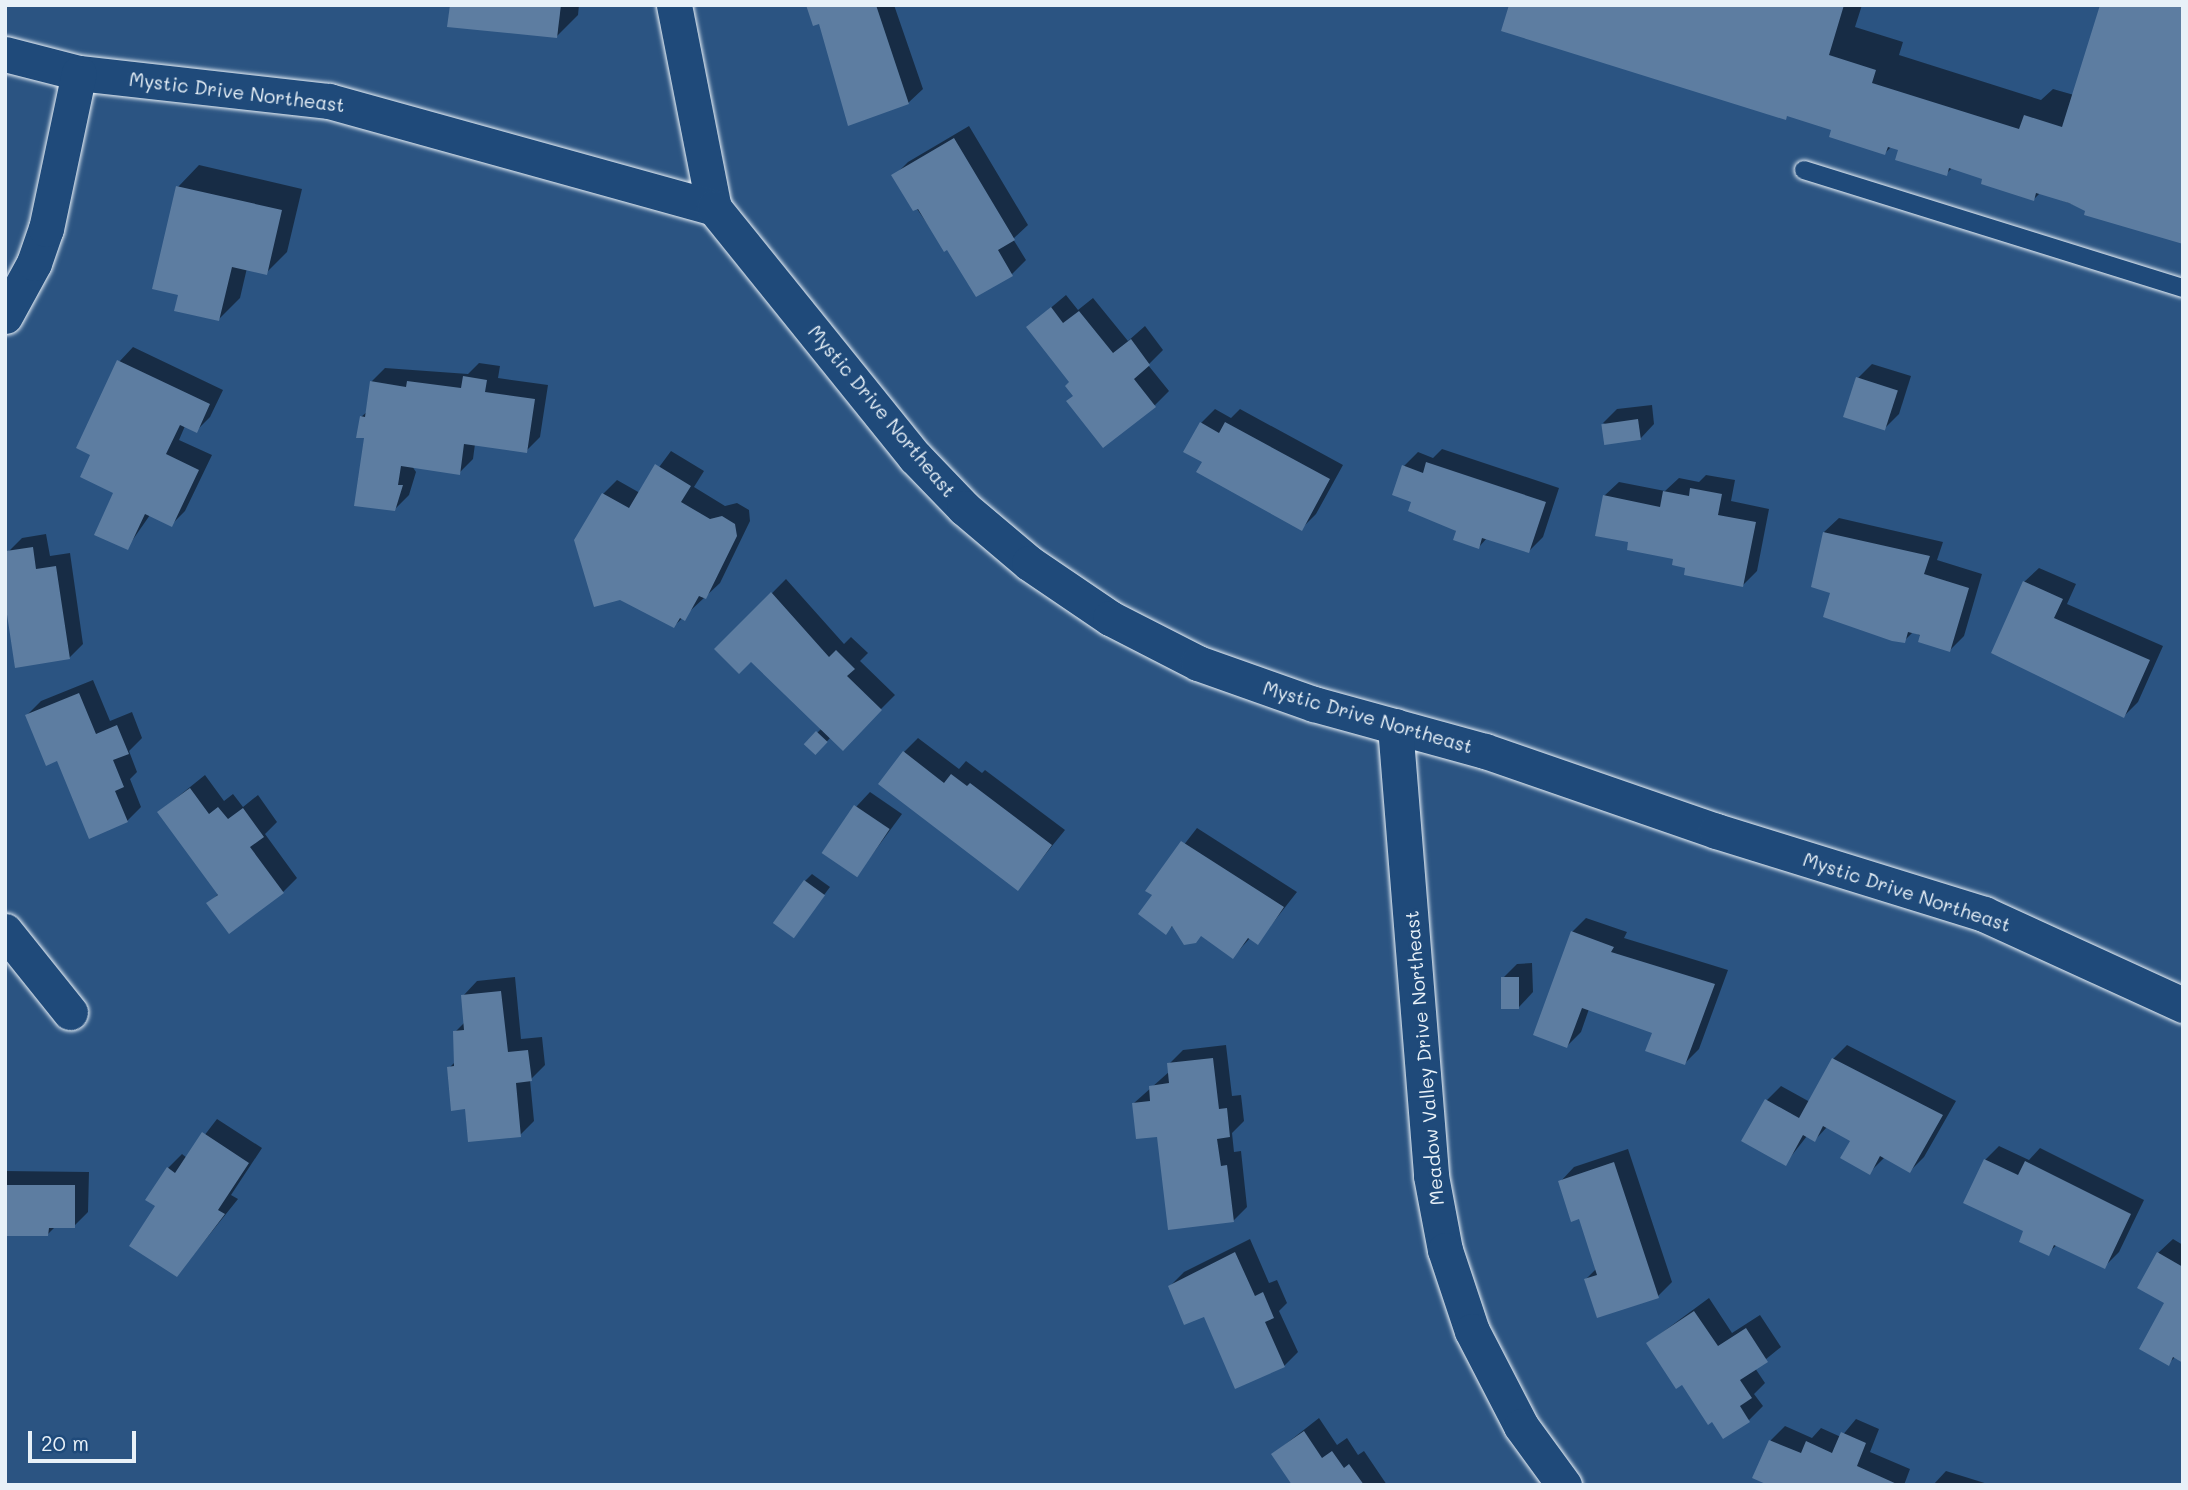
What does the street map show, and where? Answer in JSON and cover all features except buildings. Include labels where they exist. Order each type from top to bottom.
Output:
[{"type":"street","points":[[674,5],[714,208]]},
{"type":"street","name":"Mystic Drive Northeast","points":[[5,54],[79,73],[329,101],[714,208],[915,457],[964,508],[1029,563],[1110,618],[1198,663],[1314,704],[1395,726],[1984,914],[2183,1004]]},
{"type":"street","points":[[5,316],[34,263],[46,229],[79,73]]},
{"type":"street","name":"Meadow Valley Drive Northeast","points":[[1395,726],[1431,1176],[1445,1250],[1472,1331],[1521,1426],[1564,1485]]},
{"type":"street","points":[[5,931],[70,1012]]},
{"type":"lane","points":[[1804,170],[2183,288]]}]
